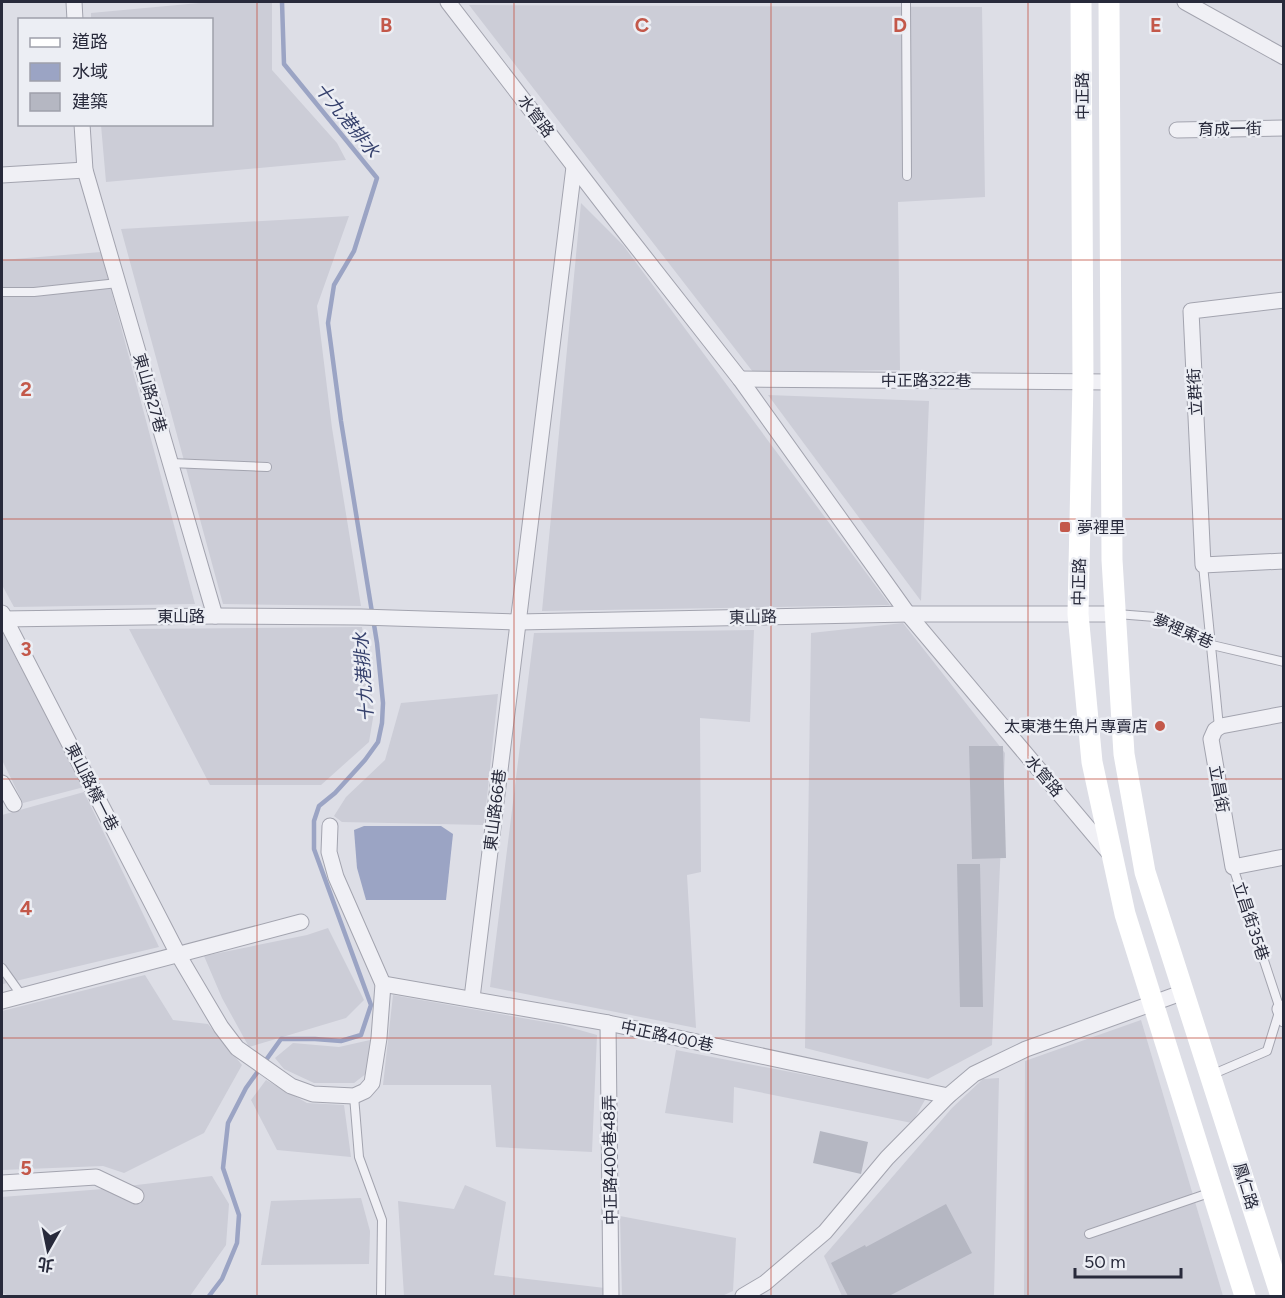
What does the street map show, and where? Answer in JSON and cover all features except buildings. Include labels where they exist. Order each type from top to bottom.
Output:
[{"type":"main road","name":"中正路","points":[[1081,2],[1083,381],[1078,614],[1092,762],[1111,855],[1125,914],[1178,1079]]},
{"type":"main road","name":"中正路","points":[[1109,2],[1112,560],[1124,754],[1143,862],[1211,1075]]},
{"type":"main road","name":"鳳仁路","points":[[1211,1075],[1281,1296]]},
{"type":"main road","name":"鳳仁路","points":[[1178,1079],[1245,1296]]},
{"type":"street","points":[[74,2],[75,18]]},
{"type":"street","name":"水管路","points":[[448,2],[740,379],[908,615],[1111,855]]},
{"type":"street","points":[[1185,2],[1284,57]]},
{"type":"street","name":"東山路27巷","points":[[82,126],[85,170],[215,616]]},
{"type":"street","name":"育成一街","points":[[1178,130],[1284,129]]},
{"type":"street","name":"東山路66巷","points":[[472,998],[574,167]]},
{"type":"street","points":[[2,175],[85,170]]},
{"type":"street","name":"立群街","points":[[1203,565],[1191,311],[1284,300]]},
{"type":"street","name":"中正路322巷","points":[[740,379],[1112,382]]},
{"type":"street","points":[[1203,565],[1284,561]]},
{"type":"street","name":"東山路","points":[[2,616],[361,617],[518,622],[1116,614]]},
{"type":"street","name":"東山路橫一巷","points":[[2,616],[179,956],[221,1027],[237,1048],[291,1086],[313,1094],[354,1096]]},
{"type":"street","points":[[1219,727],[1284,714]]},
{"type":"street","name":"立昌街","points":[[1219,727],[1213,733],[1211,741],[1233,867]]},
{"type":"street","points":[[2,783],[14,804]]},
{"type":"street","points":[[330,826],[329,852],[336,877],[383,984],[379,1038],[372,1083],[365,1091],[354,1096]]},
{"type":"street","points":[[1233,867],[1284,857]]},
{"type":"street","points":[[2,1001],[301,922]]},
{"type":"street","name":"中正路400巷","points":[[383,984],[608,1023],[948,1096]]},
{"type":"street","points":[[743,1296],[765,1283],[825,1232],[887,1158],[948,1096],[974,1074],[1026,1049],[1184,992]]},
{"type":"street","name":"中正路400巷48弄","points":[[608,1023],[611,1296]]},
{"type":"street","points":[[2,1183],[96,1176],[136,1197]]},
{"type":"lane","points":[[906,2],[907,176]]},
{"type":"lane","points":[[2,292],[34,292],[118,283]]},
{"type":"lane","points":[[170,463],[267,467]]},
{"type":"lane","points":[[1203,565],[1219,727]]},
{"type":"lane","name":"夢裡東巷","points":[[1116,614],[1155,616],[1212,645],[1284,662]]},
{"type":"lane","name":"立昌街35巷","points":[[1233,867],[1282,1012]]},
{"type":"lane","points":[[2,968],[22,996]]},
{"type":"lane","points":[[1211,1075],[1267,1051],[1282,1012]]},
{"type":"lane","points":[[354,1096],[359,1157],[382,1220],[381,1296]]},
{"type":"lane","points":[[1089,1234],[1213,1191]]},
{"type":"shaded area","points":[[210,2],[272,2],[272,70],[337,143],[346,160],[106,182],[101,126],[213,126],[213,18],[91,18],[91,13]]},
{"type":"shaded area","points":[[469,5],[982,7],[985,197],[898,202],[900,370],[753,372]]},
{"type":"shaded area","points":[[581,203],[623,245],[890,605],[542,611]]},
{"type":"shaded area","points":[[349,216],[317,306],[332,428],[361,606],[223,604],[121,229]]},
{"type":"shaded area","points":[[101,252],[195,604],[14,607],[2,585],[2,260]]},
{"type":"shaded area","points":[[768,395],[929,401],[921,601]]},
{"type":"shaded area","points":[[903,623],[1005,753],[992,1045],[928,1079],[805,1048],[811,633]]},
{"type":"shaded area","points":[[362,627],[374,712],[369,742],[321,785],[210,785],[129,629]]},
{"type":"shaded area","points":[[754,630],[750,722],[700,718],[701,872],[687,875],[696,1028],[490,987],[534,633]]},
{"type":"shaded area","points":[[2,632],[84,787],[23,803],[2,760]]},
{"type":"shaded area","points":[[498,694],[484,825],[342,822],[334,816],[346,797],[385,760],[401,703]]},
{"type":"shaded area","points":[[84,792],[159,947],[3,984],[2,815]]},
{"type":"shaded area","points":[[328,928],[364,1000],[346,1018],[249,1047],[222,998],[204,956],[307,935]]},
{"type":"shaded area","points":[[145,975],[173,1020],[208,1024],[242,1065],[204,1133],[124,1173],[103,1166],[2,1170],[2,1011]]},
{"type":"shaded area","points":[[393,995],[562,1025],[597,1035],[592,1152],[496,1147],[491,1085],[383,1085]]},
{"type":"shaded area","points":[[1141,1020],[1223,1296],[1024,1296],[1025,1061]]},
{"type":"shaded area","points":[[370,1040],[367,1073],[354,1083],[314,1083],[284,1069],[275,1058],[293,1043],[339,1047]]},
{"type":"shaded area","points":[[676,1050],[926,1098],[912,1123],[734,1087],[733,1123],[665,1113]]},
{"type":"shaded area","points":[[999,1078],[994,1296],[842,1296],[824,1256],[952,1108],[983,1079]]},
{"type":"shaded area","points":[[266,1080],[307,1103],[344,1105],[351,1157],[277,1150],[251,1100]]},
{"type":"shaded area","points":[[212,1176],[229,1204],[226,1245],[190,1296],[10,1296],[2,1293],[2,1197],[103,1189]]},
{"type":"shaded area","points":[[465,1185],[506,1202],[494,1275],[605,1288],[604,1296],[404,1296],[398,1201],[454,1209]]},
{"type":"shaded area","points":[[361,1198],[370,1231],[369,1264],[261,1265],[271,1201]]},
{"type":"shaded area","points":[[620,1216],[736,1238],[733,1291],[722,1296],[622,1296]]},
{"type":"water","points":[[364,826],[441,826],[453,834],[446,900],[366,900],[357,868],[354,830]]},
{"type":"waterway","name":"十九港排水","points":[[209,1296],[222,1279],[237,1243],[239,1215],[223,1168],[228,1123],[246,1088],[281,1039],[341,1041],[361,1035],[371,1005],[314,849],[314,821],[319,806],[335,793],[378,742],[382,723],[383,703],[377,643],[341,421],[328,323],[334,285],[354,251],[377,178],[284,64],[282,2]]},
{"type":"place","name":"夢裡里","points":[[1065,527]]},
{"type":"place","name":"太東港生魚片專賣店","points":[[1160,726]]}]
